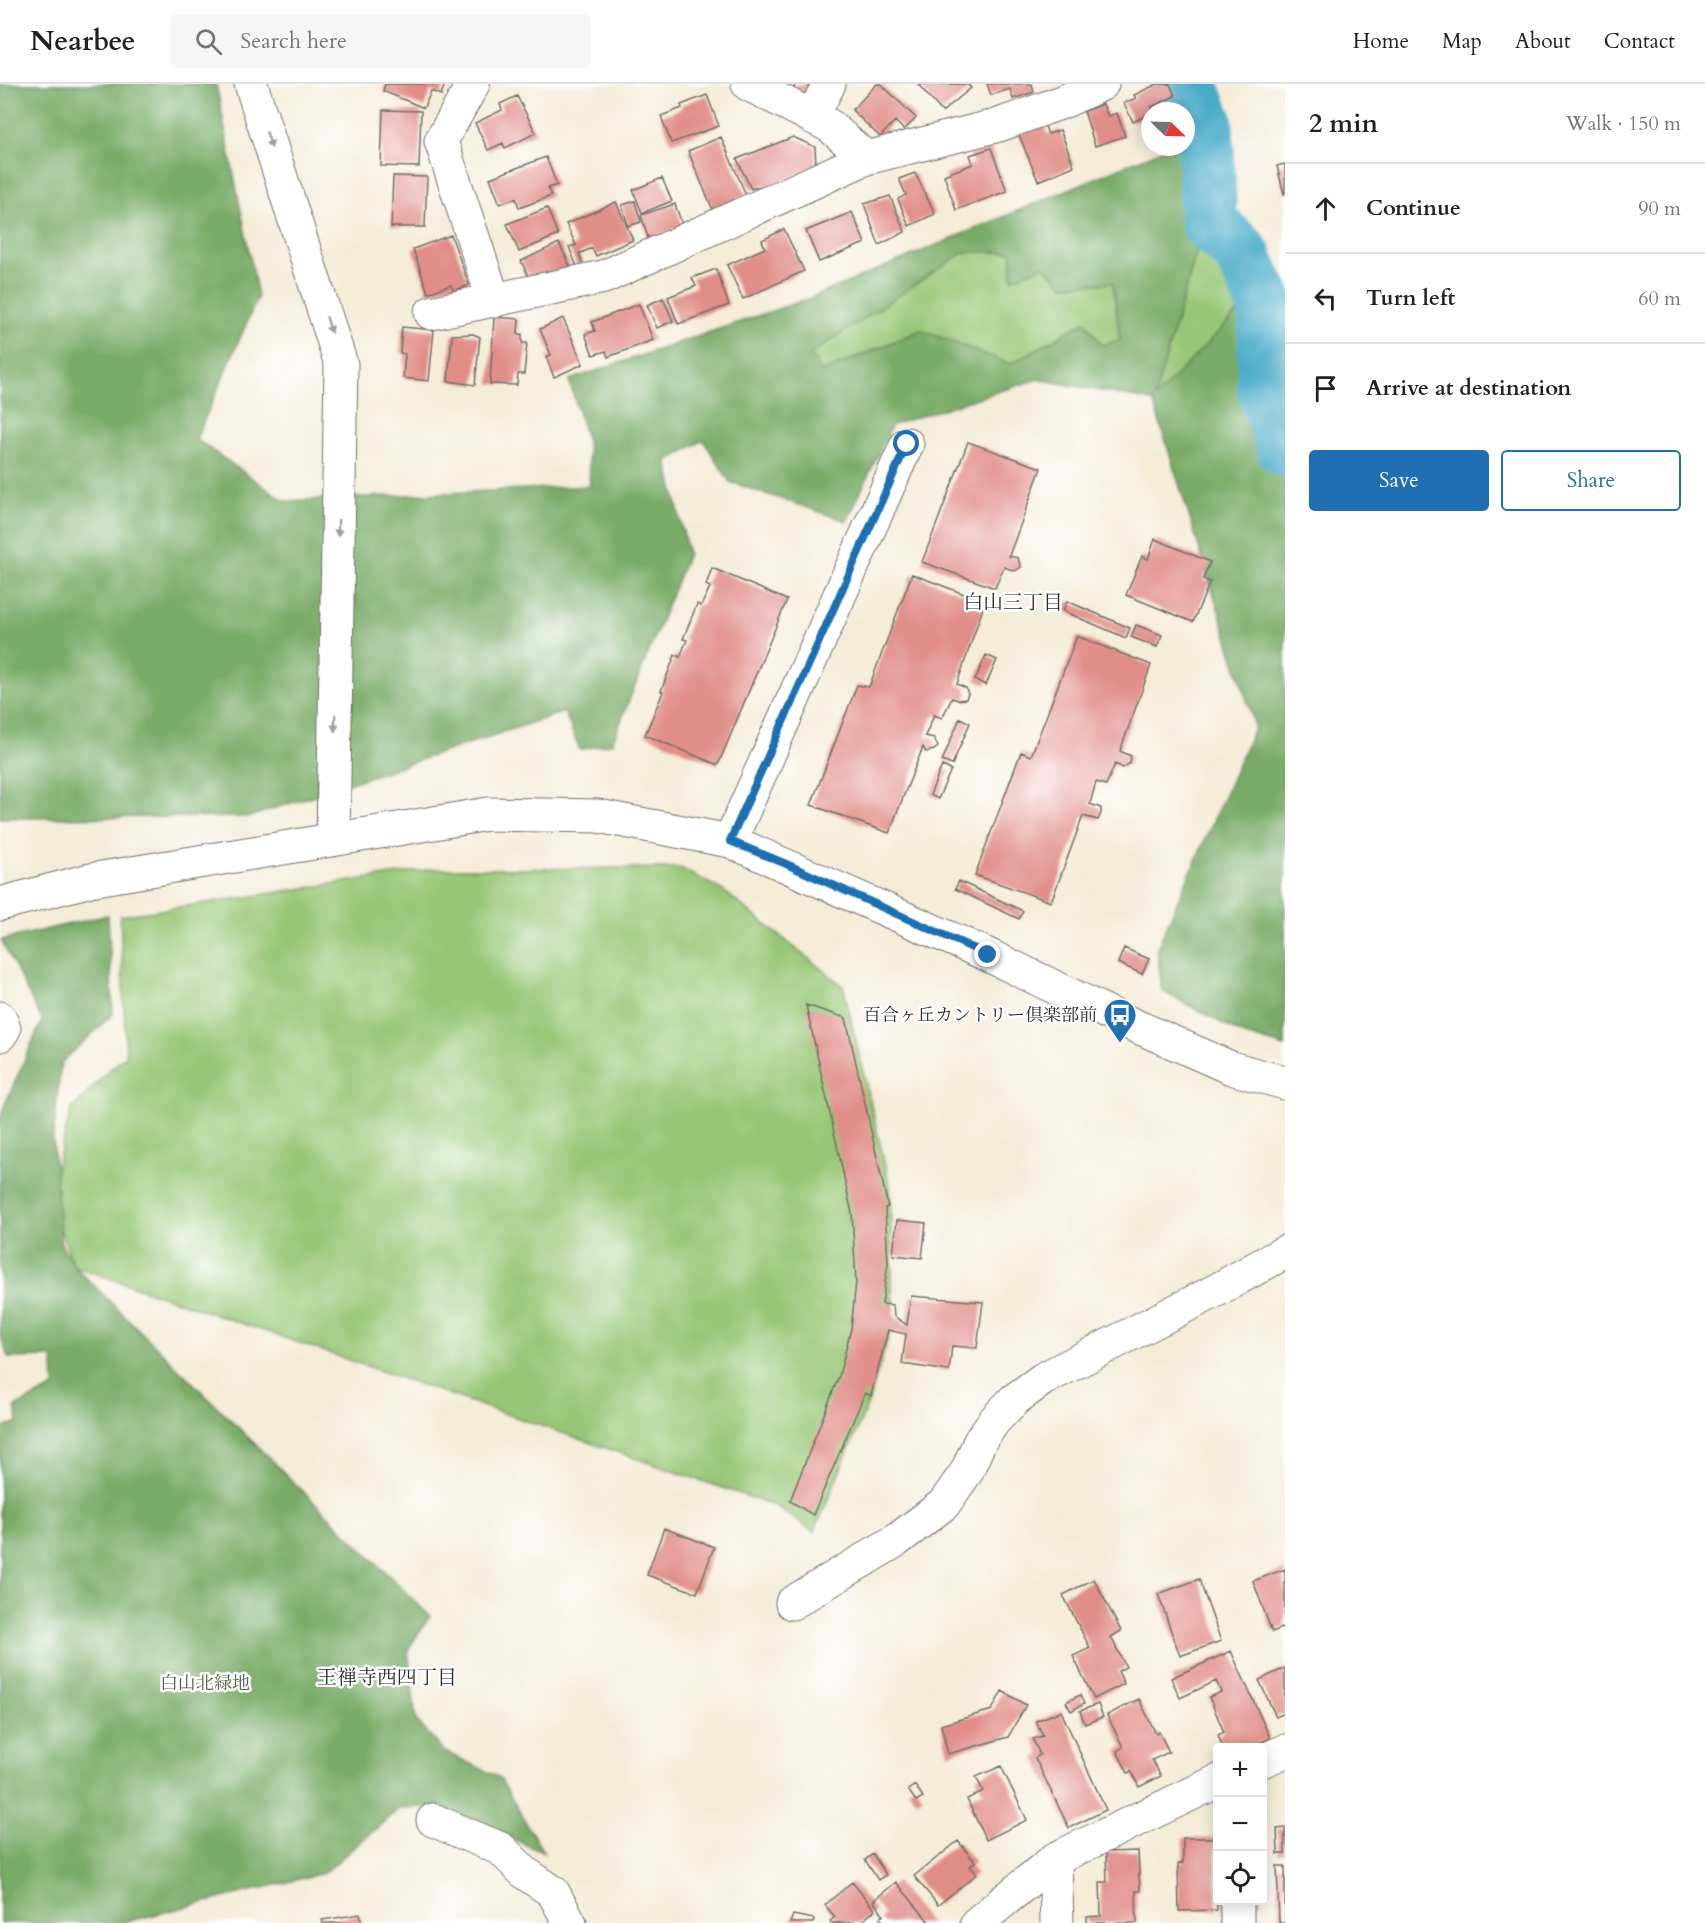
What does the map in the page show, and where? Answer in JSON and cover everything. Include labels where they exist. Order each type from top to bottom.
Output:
[{"type":"street","points":[[251,84],[341,364],[333,840]]},
{"type":"street","points":[[473,84],[441,141],[494,301]]},
{"type":"street","points":[[748,84],[830,126],[867,158]]},
{"type":"street","points":[[812,117],[829,84]]},
{"type":"street","points":[[431,313],[604,277],[867,158],[999,125],[1062,92],[1102,84]]},
{"type":"street","points":[[730,841],[907,444]]},
{"type":"street","points":[[0,904],[90,880],[488,814],[598,816],[730,841],[988,955],[1129,1023],[1231,1068],[1285,1083]]},
{"type":"street","points":[[0,1018],[4,1029],[0,1035]]},
{"type":"street","points":[[792,1603],[897,1540],[945,1504],[967,1471],[980,1441],[994,1420],[1014,1400],[1043,1379],[1215,1291],[1285,1252]]},
{"type":"street","points":[[1267,1759],[1285,1751]]},
{"type":"street","points":[[976,1923],[1055,1859],[1213,1783]]},
{"type":"street","points":[[433,1820],[501,1849],[525,1873],[553,1892],[570,1923]]},
{"type":"street","points":[[1055,1859],[1057,1923]]},
{"type":"street","points":[[1237,1905],[1237,1923]]},
{"type":"green space","points":[[0,84],[216,84],[258,297],[196,439],[285,501],[590,486],[587,442],[569,380],[813,297],[1148,156],[1195,156],[1195,141],[1209,207],[1154,399],[1251,298],[1269,426],[1285,482],[1285,1047],[1242,1034],[1162,991],[1157,948],[1255,726],[1153,401],[1038,379],[892,425],[847,521],[730,482],[703,440],[667,461],[688,554],[612,743],[580,750],[564,712],[249,817],[0,818]],"holes":[[[964,252],[1012,252],[1012,279],[1044,266],[1063,285],[1113,283],[1120,340],[1102,345],[1085,322],[1010,364],[921,330],[822,372],[811,354]]]},
{"type":"green space","points":[[1209,207],[1251,298],[1153,401]]},
{"type":"green space","points":[[963,252],[1012,252],[1012,278],[1044,266],[1063,285],[1113,283],[1120,340],[1102,345],[1085,322],[1010,364],[921,330],[821,372],[811,354]]},
{"type":"green space","points":[[680,868],[722,890],[843,986],[890,1186],[893,1322],[868,1404],[814,1532],[775,1506],[74,1266],[49,1198],[71,1110],[108,1071],[126,1056],[120,916],[432,869]]},
{"type":"green space","name":"白山北緑地","points":[[108,915],[113,1014],[61,1063],[53,1138],[61,1243],[74,1266],[430,1616],[408,1649],[416,1720],[445,1752],[499,1777],[544,1853],[439,1806],[400,1808],[324,1873],[121,1923],[0,1923],[0,1429],[18,1422],[15,1407],[54,1387],[53,1357],[9,1358],[0,1336],[0,1120],[42,1020],[1,940]]},
{"type":"building","points":[[385,84],[445,84],[441,95],[431,91],[424,108],[383,91]]},
{"type":"building","points":[[796,84],[821,84],[804,99],[791,92]]},
{"type":"building","points":[[877,84],[881,84],[916,118],[904,130],[895,121],[880,137],[852,110]]},
{"type":"building","points":[[918,84],[967,84],[971,88],[942,112]]},
{"type":"building","points":[[987,84],[1032,84],[1034,92],[1013,99],[1010,89],[991,95]]},
{"type":"building","points":[[1157,84],[1170,84],[1175,96],[1162,102],[1141,102],[1141,118],[1133,122],[1124,103],[1136,98],[1134,95]]},
{"type":"building","points":[[707,95],[719,126],[671,143],[661,116]]},
{"type":"building","points":[[517,96],[536,133],[505,148],[503,143],[488,150],[475,123],[502,110],[500,104]]},
{"type":"building","points":[[1103,104],[1108,116],[1117,113],[1125,136],[1095,146],[1084,111]]},
{"type":"building","points":[[383,110],[421,111],[419,167],[381,166]]},
{"type":"building","points":[[1044,124],[1048,134],[1060,130],[1074,166],[1038,181],[1019,135]]},
{"type":"building","points":[[721,137],[746,195],[713,210],[688,151]]},
{"type":"building","points":[[793,137],[815,147],[816,165],[767,189],[765,185],[751,189],[737,159]]},
{"type":"building","points":[[991,148],[1007,191],[956,210],[944,175],[973,164],[970,155]]},
{"type":"building","points":[[546,157],[557,185],[548,188],[551,196],[519,208],[516,198],[500,204],[490,178]]},
{"type":"building","points":[[1285,164],[1285,194],[1284,194],[1277,166]]},
{"type":"building","points":[[915,173],[935,214],[909,226],[898,199],[906,195],[899,179]]},
{"type":"building","points":[[393,176],[427,177],[425,227],[391,227]]},
{"type":"building","points":[[662,178],[672,201],[642,213],[633,190]]},
{"type":"building","points":[[890,196],[905,232],[879,245],[864,204]]},
{"type":"building","points":[[635,201],[641,222],[628,226],[622,205]]},
{"type":"building","points":[[616,202],[633,240],[596,256],[592,248],[579,254],[584,267],[578,269],[569,247],[576,245],[566,224]]},
{"type":"building","points":[[675,204],[683,227],[648,238],[641,215]]},
{"type":"building","points":[[547,208],[558,235],[519,252],[507,224]]},
{"type":"building","points":[[852,212],[865,243],[819,262],[806,231]]},
{"type":"building","points":[[784,229],[804,271],[743,299],[727,265],[765,248],[762,240]]},
{"type":"building","points":[[451,235],[469,285],[454,291],[451,285],[428,293],[413,249]]},
{"type":"building","points":[[559,243],[571,268],[533,286],[521,261]]},
{"type":"building","points":[[716,269],[729,305],[678,324],[668,297],[696,286],[692,278]]},
{"type":"building","points":[[663,298],[673,321],[657,328],[647,305]]},
{"type":"building","points":[[639,304],[653,340],[608,357],[606,351],[593,355],[585,334],[595,331],[592,322]]},
{"type":"building","points":[[494,317],[519,319],[518,334],[522,334],[522,343],[527,343],[524,374],[518,374],[517,385],[490,384]]},
{"type":"building","points":[[563,318],[583,364],[554,377],[546,357],[551,355],[540,329]]},
{"type":"building","points":[[402,327],[434,330],[429,381],[403,378],[405,354],[400,353]]},
{"type":"building","points":[[473,334],[480,337],[475,385],[448,381],[452,335]]},
{"type":"building","points":[[968,442],[1041,468],[1009,556],[1018,558],[1021,567],[1015,571],[1004,567],[995,588],[922,562]]},
{"type":"building","points":[[1155,539],[1210,562],[1203,579],[1210,582],[1193,622],[1126,595],[1142,556],[1148,559]]},
{"type":"building","points":[[712,568],[787,600],[718,765],[645,735],[675,655],[680,657],[687,640],[683,639],[697,604],[701,606],[710,587],[706,585]]},
{"type":"building","points":[[912,574],[985,602],[957,684],[966,688],[968,694],[966,699],[952,698],[942,718],[934,715],[925,736],[934,738],[938,747],[926,752],[923,747],[889,833],[811,805],[857,685],[869,687]]},
{"type":"building","points":[[1067,601],[1130,628],[1126,638],[1063,611]]},
{"type":"building","points":[[1136,625],[1162,635],[1157,647],[1131,637]]},
{"type":"building","points":[[1077,636],[1151,665],[1120,751],[1131,756],[1130,763],[1123,768],[1115,764],[1106,785],[1096,782],[1090,804],[1101,808],[1101,813],[1098,820],[1083,816],[1051,902],[975,875],[1021,752],[1031,756]]},
{"type":"building","points":[[986,655],[997,660],[986,685],[975,680]]},
{"type":"building","points":[[960,718],[970,723],[952,765],[942,761]]},
{"type":"building","points":[[942,766],[951,770],[938,799],[930,795]]},
{"type":"building","points":[[959,881],[1023,911],[1019,919],[955,889]]},
{"type":"building","points":[[1124,948],[1149,959],[1142,974],[1118,963]]},
{"type":"building","points":[[806,1005],[846,1018],[888,1207],[885,1208],[888,1263],[882,1304],[893,1305],[894,1316],[907,1325],[911,1296],[983,1302],[977,1348],[952,1346],[949,1371],[902,1364],[906,1334],[888,1330],[871,1396],[865,1393],[813,1515],[790,1501],[839,1376],[851,1329],[856,1282],[852,1213]]},
{"type":"building","points":[[897,1220],[926,1223],[922,1258],[893,1255]]},
{"type":"building","points":[[664,1528],[714,1547],[697,1593],[647,1575]]},
{"type":"building","points":[[1285,1569],[1285,1627],[1272,1632],[1253,1581]]},
{"type":"building","points":[[1094,1579],[1121,1631],[1111,1637],[1126,1667],[1118,1671],[1124,1684],[1094,1699],[1073,1656],[1090,1648],[1063,1595]]},
{"type":"building","points":[[1199,1579],[1221,1641],[1180,1656],[1158,1594]]},
{"type":"building","points":[[1231,1651],[1270,1738],[1259,1743],[1221,1743],[1218,1735],[1224,1732],[1209,1697],[1221,1692],[1216,1681],[1180,1698],[1171,1678]]},
{"type":"building","points":[[1285,1668],[1285,1713],[1276,1717],[1259,1680]]},
{"type":"building","points":[[1002,1691],[1026,1705],[1008,1737],[948,1754],[941,1725],[992,1710]]},
{"type":"building","points":[[1080,1695],[1084,1704],[1071,1711],[1066,1702]]},
{"type":"building","points":[[1139,1699],[1156,1734],[1159,1732],[1169,1752],[1152,1760],[1161,1776],[1139,1787],[1131,1771],[1128,1773],[1117,1751],[1123,1747],[1107,1715]]},
{"type":"building","points":[[1098,1704],[1103,1717],[1085,1724],[1080,1711]]},
{"type":"building","points":[[1061,1711],[1106,1810],[1069,1828],[1035,1758],[1040,1755],[1033,1739],[1043,1736],[1036,1721]]},
{"type":"building","points":[[1001,1766],[1027,1820],[986,1840],[967,1799],[983,1791],[976,1777]]},
{"type":"building","points":[[915,1785],[923,1797],[916,1801],[908,1790]]},
{"type":"building","points":[[1285,1828],[1285,1854],[1278,1854],[1277,1829]]},
{"type":"building","points":[[1183,1838],[1213,1838],[1213,1905],[1217,1905],[1217,1910],[1179,1911],[1178,1864],[1183,1863]]},
{"type":"building","points":[[958,1841],[975,1862],[970,1866],[977,1874],[938,1905],[914,1876]]},
{"type":"building","points":[[1138,1851],[1140,1891],[1136,1891],[1137,1923],[1087,1923],[1087,1917],[1101,1916],[1100,1882],[1107,1882],[1106,1852]]},
{"type":"building","points":[[873,1854],[886,1875],[878,1880],[865,1860]]},
{"type":"building","points":[[1277,1866],[1285,1866],[1285,1923],[1279,1923]]},
{"type":"building","points":[[852,1882],[875,1910],[860,1923],[832,1923],[830,1921],[835,1917],[825,1905]]},
{"type":"building","points":[[896,1882],[930,1923],[885,1923],[880,1918],[884,1915],[873,1901]]},
{"type":"building","points":[[360,1914],[362,1923],[323,1923],[322,1920]]},
{"type":"building","points":[[793,1915],[814,1919],[813,1923],[790,1923]]},
{"type":"waterway","points":[[1189,84],[1205,123],[1209,223],[1241,252],[1267,307],[1265,388],[1285,448]]},
{"type":"place","name":"百合ヶ丘カントリー倶楽部前","points":[[1120,1044]]},
{"type":"district","name":"白山三丁目","points":[[1013,602]]},
{"type":"district","name":"王禅寺西四丁目","points":[[387,1677]]},
{"type":"route","points":[[907,444],[730,841],[988,955]]}]
